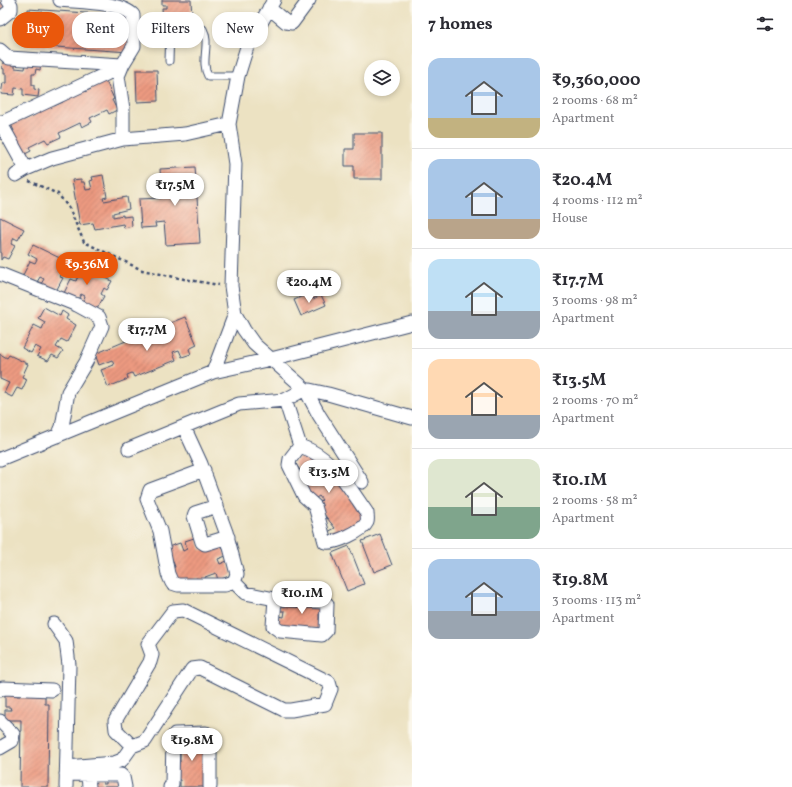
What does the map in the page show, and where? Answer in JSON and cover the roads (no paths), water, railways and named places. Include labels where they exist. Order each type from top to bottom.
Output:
[{"type":"street","points":[[0,19],[11,10],[11,5],[8,0]]},
{"type":"street","points":[[60,0],[109,2],[130,12],[133,15],[134,46],[118,76],[118,86],[123,109],[123,139]]},
{"type":"street","points":[[309,0],[292,23],[286,22],[271,4],[247,47],[238,76],[229,124],[235,164],[231,286],[236,314],[244,330],[254,344],[305,389],[319,415],[362,482]]},
{"type":"street","points":[[0,50],[9,58],[125,61]]},
{"type":"street","points":[[27,50],[125,61]]},
{"type":"street","points":[[125,61],[106,74],[0,122],[21,172],[52,158],[123,139],[185,134],[229,124]]},
{"type":"street","points":[[0,274],[77,305],[99,317],[102,326],[86,362],[68,392],[62,427],[58,436]]},
{"type":"street","points":[[213,372],[236,314]]},
{"type":"street","points":[[0,459],[213,372],[271,359],[412,323]]},
{"type":"street","points":[[129,449],[239,404],[285,400],[305,389],[412,418]]},
{"type":"street","points":[[285,400],[300,446]]},
{"type":"street","points":[[184,427],[204,470],[228,537],[237,574],[234,582]]},
{"type":"street","points":[[300,446],[313,450],[327,460],[338,471],[367,513],[368,520],[366,525],[348,537],[332,543],[326,542],[315,506],[304,496],[289,465],[290,459],[300,446]]},
{"type":"street","points":[[204,470],[150,490],[147,499],[160,531],[168,574],[172,583],[178,585],[217,585],[234,582]]},
{"type":"street","points":[[217,506],[195,513],[194,516],[202,542],[205,544],[228,537]]},
{"type":"street","points":[[234,582],[245,593],[275,599]]},
{"type":"street","points":[[66,776],[122,760],[132,746],[145,741],[192,669],[200,668],[284,710],[326,704],[331,689],[329,682],[183,610],[173,611],[148,644],[152,655],[150,662],[115,722],[116,730],[132,746]]},
{"type":"street","points":[[54,624],[66,641],[69,665],[66,776]]},
{"type":"street","points":[[0,690],[3,688],[52,690]]},
{"type":"street","points":[[0,721],[13,734],[12,741],[0,748]]},
{"type":"street","points":[[170,787],[172,784],[173,738],[175,734],[206,733],[210,738],[210,787]]},
{"type":"street","points":[[66,776],[89,781],[120,775],[123,777],[125,787]]},
{"type":"lane","points":[[170,61],[170,30],[174,28],[203,29],[206,35],[205,70],[208,76],[238,76]]}]
